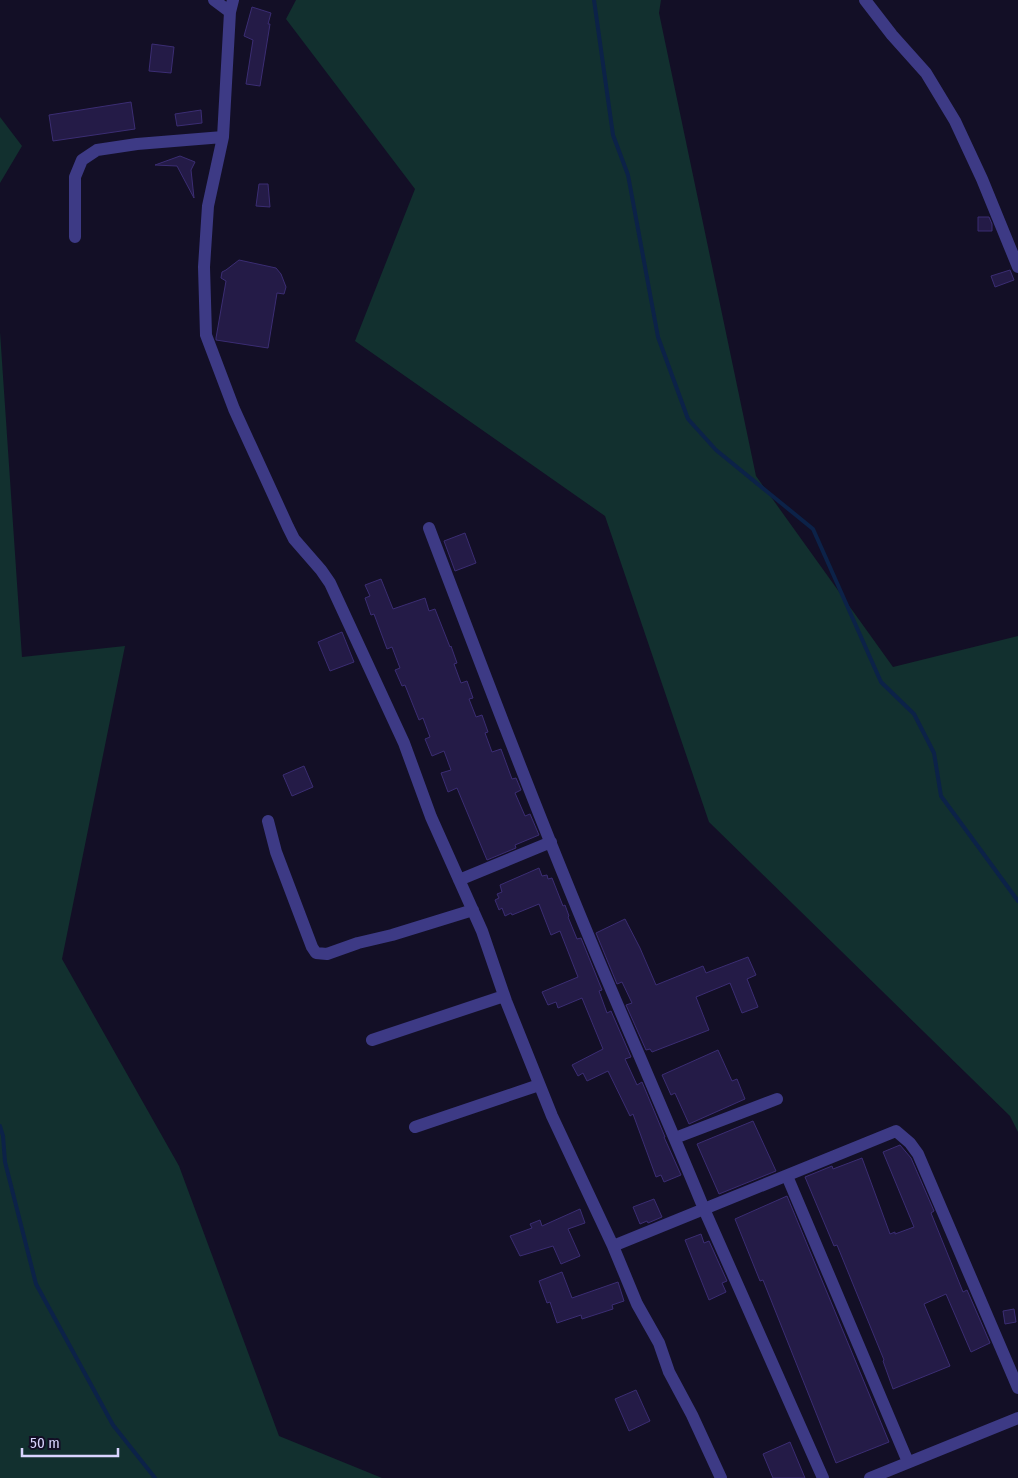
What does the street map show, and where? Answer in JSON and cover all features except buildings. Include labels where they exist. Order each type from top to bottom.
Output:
[{"type":"street","points":[[214,0],[233,3],[223,137],[208,206],[204,267],[206,334],[234,408],[294,540],[322,570],[330,583],[404,743],[431,817],[482,931],[504,996],[552,1116],[613,1246],[637,1304],[658,1343],[669,1372],[692,1415],[721,1478]]},
{"type":"street","points":[[865,0],[892,35],[926,73],[955,121],[982,179],[1018,268]]},
{"type":"street","points":[[75,238],[75,177],[82,160],[97,150],[137,144],[223,137]]},
{"type":"street","points":[[429,528],[498,710],[599,961],[704,1209],[823,1478]]},
{"type":"street","points":[[268,821],[276,852],[312,947],[316,953],[327,954],[358,943],[392,935],[473,910]]},
{"type":"street","points":[[459,880],[551,842]]},
{"type":"street","points":[[372,1040],[504,996]]},
{"type":"street","points":[[415,1127],[539,1085]]},
{"type":"street","points":[[675,1138],[777,1099]]},
{"type":"street","points":[[613,1246],[896,1131],[910,1143],[929,1176],[1018,1388]]},
{"type":"street","points":[[787,1176],[908,1462]]},
{"type":"street","points":[[870,1478],[1018,1418]]},
{"type":"green space","points":[[296,0],[661,0],[659,13],[756,476],[893,667],[1018,636],[1018,1132],[1010,1116],[709,822],[605,516],[355,341],[415,189],[286,19]]},
{"type":"green space","points":[[0,117],[22,146],[0,183]]},
{"type":"green space","points":[[0,332],[22,657],[125,646],[62,959],[179,1166],[279,1436],[382,1478],[0,1478]]},
{"type":"waterway","points":[[594,0],[613,135],[628,175],[658,337],[688,419],[716,450],[813,529],[881,682],[914,714],[934,753],[941,796],[1018,901]]},
{"type":"waterway","points":[[0,1126],[3,1136],[5,1162],[36,1284],[113,1425],[155,1478]]}]
